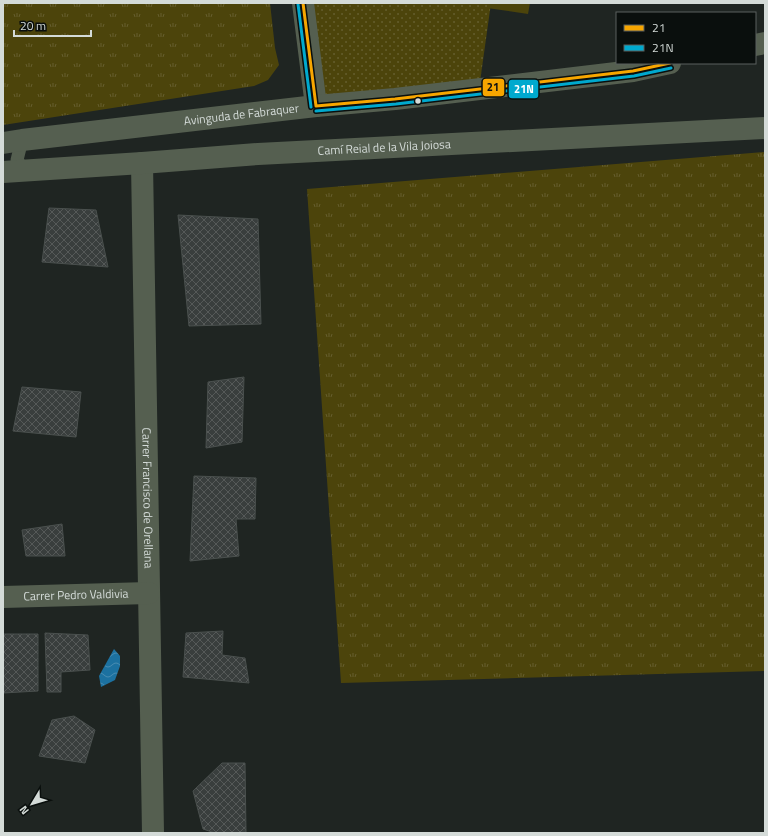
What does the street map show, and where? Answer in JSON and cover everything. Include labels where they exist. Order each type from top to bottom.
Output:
[{"type":"street","points":[[303,3],[316,106]]},
{"type":"street","name":"Avinguda de Fabraquer","points":[[13,142],[316,106],[395,99],[633,71],[665,64]]},
{"type":"street","name":"Camí Reial de la Vila Joiosa","points":[[13,172],[258,154],[765,128]]},
{"type":"street","name":"Carrer Francisco de Orellana","points":[[142,163],[153,833]]},
{"type":"street","name":"Carrer Pedro Valdivia","points":[[3,596],[149,593]]},
{"type":"lane","points":[[13,142],[17,160],[13,172]]},
{"type":"green space","points":[[3,3],[270,3],[275,48],[279,65],[268,80],[254,86],[3,125]]},
{"type":"green space","points":[[303,3],[491,3],[479,89],[316,106]]},
{"type":"green space","points":[[488,3],[530,3],[528,14],[487,8]]},
{"type":"green space","points":[[765,152],[765,671],[341,683],[307,189]]},
{"type":"water","points":[[114,649],[120,656],[120,666],[115,680],[101,687],[99,676]]},
{"type":"building","points":[[49,208],[96,210],[108,267],[42,262]]},
{"type":"building","points":[[178,215],[258,219],[261,324],[189,326]]},
{"type":"building","points":[[244,377],[242,442],[206,448],[208,382]]},
{"type":"building","points":[[22,387],[81,392],[76,437],[13,431]]},
{"type":"building","points":[[194,476],[256,478],[255,519],[236,519],[239,556],[190,561]]},
{"type":"building","points":[[62,524],[65,556],[26,556],[22,530]]},
{"type":"building","points":[[223,631],[222,655],[245,658],[249,683],[183,677],[186,633]]},
{"type":"building","points":[[45,633],[88,635],[90,670],[61,672],[61,692],[47,692]]},
{"type":"building","points":[[3,634],[38,634],[38,691],[3,693]]},
{"type":"building","points":[[74,716],[95,730],[85,763],[39,756],[52,720]]},
{"type":"building","points":[[222,763],[245,763],[246,833],[215,833],[203,829],[193,791]]},
{"type":"transit line","name":"21","points":[[303,3],[316,106]]},
{"type":"transit line","name":"21N","points":[[298,4],[311,107]]},
{"type":"transit line","name":"21","points":[[316,106],[395,99],[633,71],[665,64]]},
{"type":"transit line","name":"21N","points":[[316,111],[396,104],[634,76],[671,68]]}]
